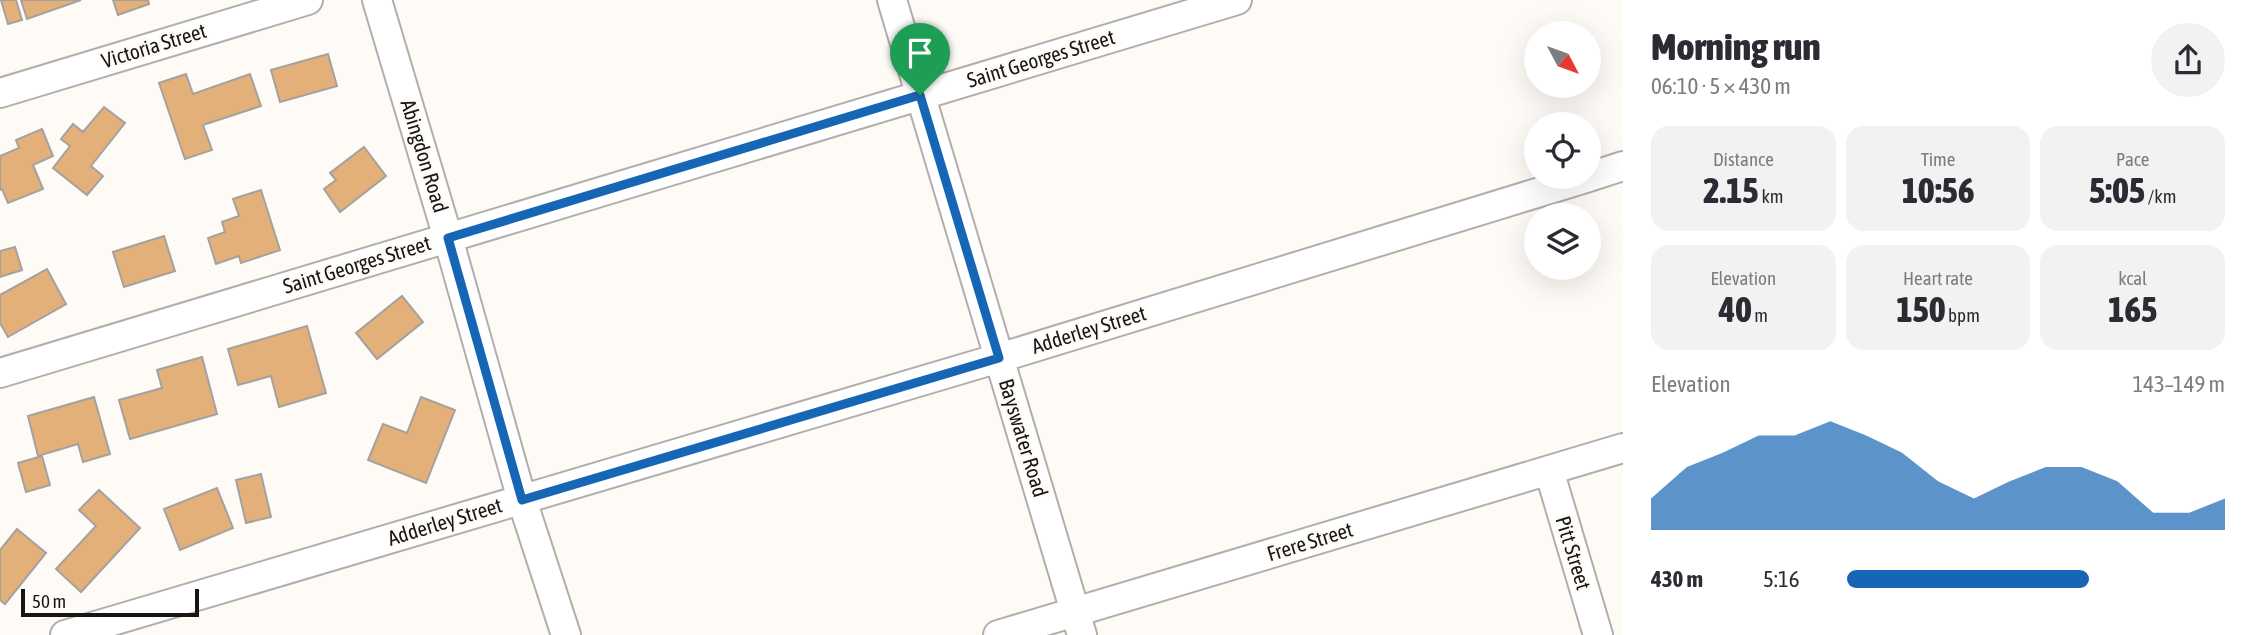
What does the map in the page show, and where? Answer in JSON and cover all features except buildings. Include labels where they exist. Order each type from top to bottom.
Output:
[{"type":"street","name":"Victoria Street","points":[[0,93],[308,0]]},
{"type":"street","name":"Abingdon Road","points":[[377,0],[522,500],[566,635]]},
{"type":"street","name":"Bayswater Road","points":[[891,0],[1078,624]]},
{"type":"street","name":"Saint Georges Street","points":[[0,373],[1237,0]]},
{"type":"street","name":"Adderley Street","points":[[1601,173],[1623,166]]},
{"type":"street","name":"Adderley Street","points":[[65,635],[999,358],[1550,189]]},
{"type":"street","name":"Frere Street","points":[[998,635],[1078,624],[1623,447]]},
{"type":"street","name":"Pitt Street","points":[[1549,470],[1598,635]]},
{"type":"route","points":[[920,95],[999,358],[522,500],[448,238],[920,95]]}]
